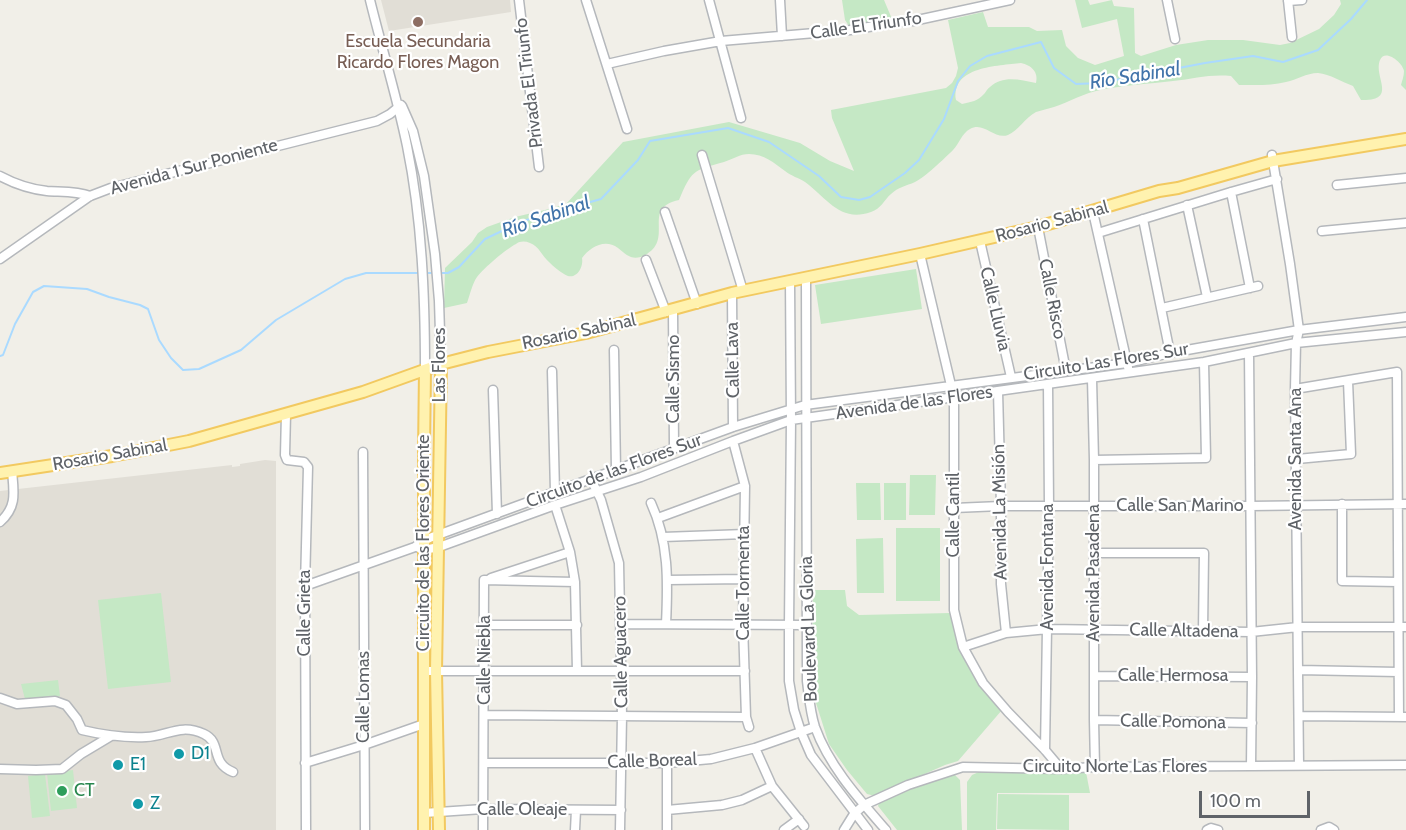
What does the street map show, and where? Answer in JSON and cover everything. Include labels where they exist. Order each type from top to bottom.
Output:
[{"type":"main road","name":"Rosario Sabinal","points":[[6,472],[112,456],[189,441],[363,392],[441,364],[488,352],[586,333],[737,292],[1038,227],[1159,191],[1178,188],[1273,158],[1403,139]]},
{"type":"main road","name":"Las Flores","points":[[439,830],[436,671],[441,364]]},
{"type":"main road","name":"Circuito de las Flores Oriente","points":[[424,830],[421,546],[425,370]]},
{"type":"street","points":[[370,0],[394,92],[413,131],[424,176],[412,179]]},
{"type":"street","name":"Privada El Triunfo","points":[[519,0],[539,167]]},
{"type":"street","points":[[586,0],[627,129]]},
{"type":"street","points":[[708,0],[741,117]]},
{"type":"street","points":[[780,0],[782,36]]},
{"type":"street","points":[[1167,0],[1175,39]]},
{"type":"street","points":[[1292,37],[1288,0],[1302,0]]},
{"type":"street","name":"Calle El Triunfo","points":[[607,64],[720,41],[850,30],[913,21],[1005,1]]},
{"type":"street","name":"Circuito de las Flores Oriente","points":[[400,107],[422,256],[425,370]]},
{"type":"street","name":"Avenida 1 Sur Poniente","points":[[0,259],[90,196],[111,188],[377,121],[400,107]]},
{"type":"street","name":"Calle Lava","points":[[702,155],[737,292],[733,427]]},
{"type":"street","name":"Avenida Santa Ana","points":[[1273,158],[1299,330],[1296,343],[1295,389],[1299,765]]},
{"type":"street","points":[[0,176],[20,186],[90,196]]},
{"type":"street","name":"Las Flores","points":[[424,176],[435,254],[441,364]]},
{"type":"street","points":[[1337,185],[1406,178]]},
{"type":"street","points":[[1098,233],[1277,179]]},
{"type":"street","points":[[1162,308],[1254,287],[1231,192]]},
{"type":"street","points":[[1187,205],[1207,297]]},
{"type":"street","points":[[665,212],[697,304]]},
{"type":"street","points":[[1093,212],[1129,373]]},
{"type":"street","points":[[1143,219],[1170,353]]},
{"type":"street","points":[[1322,231],[1406,224]]},
{"type":"street","name":"Calle Risco","points":[[1038,227],[1066,371]]},
{"type":"street","name":"Calle Lluvia","points":[[980,241],[1011,377]]},
{"type":"street","name":"Calle Cantil","points":[[920,254],[954,398],[954,610],[963,647],[983,683],[1061,769]]},
{"type":"street","points":[[646,260],[669,311]]},
{"type":"street","name":"Boulevard La Gloria","points":[[806,277],[807,681],[815,727],[826,753],[864,805],[886,830]]},
{"type":"street","name":"Boulevard La Gloria","points":[[790,281],[789,681],[794,710],[810,755],[868,830]]},
{"type":"street","name":"Calle Sismo","points":[[669,311],[674,448]]},
{"type":"street","name":"Circuito Las Flores Sur","points":[[805,405],[1127,363],[1299,330],[1406,317]]},
{"type":"street","name":"Circuito Las Flores Sur","points":[[1129,373],[1204,362],[1296,343],[1406,332]]},
{"type":"street","points":[[614,350],[616,470]]},
{"type":"street","points":[[1249,353],[1251,766]]},
{"type":"street","points":[[1094,460],[1206,458],[1204,362]]},
{"type":"street","points":[[552,371],[555,492]]},
{"type":"street","points":[[1295,389],[1397,372],[1402,504],[1398,582],[1402,627],[1398,672],[1402,717],[1299,716]]},
{"type":"street","name":"Avenida de las Flores","points":[[806,418],[1129,373]]},
{"type":"street","name":"Avenida Pasadena","points":[[1092,379],[1095,766]]},
{"type":"street","points":[[1297,459],[1351,454],[1348,381]]},
{"type":"street","name":"Avenida Fontana","points":[[1045,750],[1048,629],[1048,384]]},
{"type":"street","points":[[493,390],[497,514]]},
{"type":"street","name":"Avenida La Misión","points":[[998,391],[1001,584],[1006,633]]},
{"type":"street","name":"Circuito de las Flores Sur","points":[[438,542],[497,514],[555,492],[733,427],[805,405]]},
{"type":"street","name":"Calle Grieta","points":[[286,414],[285,455],[287,460],[304,462],[308,467],[305,586],[306,830]]},
{"type":"street","points":[[305,586],[421,546],[597,492],[791,420],[806,418]]},
{"type":"street","name":"Calle Tormenta","points":[[733,441],[745,486],[743,624],[746,717],[749,728]]},
{"type":"street","name":"Calle Lomas","points":[[363,452],[365,830]]},
{"type":"street","points":[[0,522],[13,505],[13,483],[6,472]]},
{"type":"street","name":"Calle Aguacero","points":[[591,479],[601,500],[619,563],[622,716],[620,830]]},
{"type":"street","points":[[658,519],[745,486]]},
{"type":"street","points":[[651,503],[663,537],[668,580],[666,624]]},
{"type":"street","points":[[1342,504],[1342,581],[1398,582]]},
{"type":"street","name":"Calle San Marino","points":[[954,508],[1402,504]]},
{"type":"street","points":[[555,505],[570,552],[575,582],[577,671]]},
{"type":"street","points":[[663,537],[745,534]]},
{"type":"street","points":[[484,580],[570,552]]},
{"type":"street","points":[[1095,553],[1204,553],[1203,631]]},
{"type":"street","points":[[668,580],[744,579]]},
{"type":"street","points":[[484,580],[575,582]]},
{"type":"street","name":"Calle Niebla","points":[[483,830],[484,580]]},
{"type":"street","points":[[620,624],[807,625]]},
{"type":"street","points":[[485,625],[577,625]]},
{"type":"street","name":"Calle Altadena","points":[[963,647],[1006,633],[1048,629],[1251,632],[1298,627],[1402,627]]},
{"type":"street","points":[[1299,670],[1398,672]]},
{"type":"street","points":[[424,671],[745,671]]},
{"type":"street","name":"Calle Hermosa","points":[[1094,676],[1252,677]]},
{"type":"street","points":[[0,698],[17,704],[56,701],[66,705],[82,730],[111,736],[128,738],[154,736],[180,728],[204,734],[212,740],[219,762],[225,769],[233,772]]},
{"type":"street","points":[[485,716],[746,717]]},
{"type":"street","name":"Calle Pomona","points":[[1094,720],[1252,723]]},
{"type":"street","points":[[305,763],[424,723]]},
{"type":"street","name":"Calle Boreal","points":[[484,763],[667,763],[711,759],[755,748],[815,727]]},
{"type":"street","points":[[0,769],[62,770],[81,754],[111,736]]},
{"type":"street","points":[[755,748],[772,786],[802,823],[784,830]]},
{"type":"street","points":[[667,763],[667,830]]},
{"type":"street","name":"Circuito Norte Las Flores","points":[[844,830],[854,814],[864,805],[908,785],[963,766],[1061,769],[1095,766],[1406,765]]},
{"type":"street","points":[[667,810],[722,805],[742,800],[772,786]]},
{"type":"street","name":"Calle Oleaje","points":[[424,813],[483,809],[621,810]]},
{"type":"street","points":[[575,830],[576,810]]},
{"type":"street","points":[[1321,830],[1329,827],[1334,830]]},
{"type":"street","points":[[1207,830],[1211,828],[1218,830]]},
{"type":"shaded area","name":"Escuela Secundaria Ricardo Flores Magon","points":[[381,0],[510,0],[511,12],[389,31]]},
{"type":"shaded area","points":[[265,460],[276,461],[276,830],[0,830],[0,491],[232,465],[232,467]]},
{"type":"green space","points":[[842,0],[884,0],[892,19],[849,26],[845,20]]},
{"type":"green space","points":[[1075,0],[1088,0],[1090,5],[1112,0],[1114,6],[1134,8],[1135,53],[1141,56],[1176,45],[1208,40],[1243,40],[1280,45],[1290,43],[1319,29],[1334,15],[1341,4],[1340,0],[1406,0],[1406,90],[1401,85],[1403,68],[1394,58],[1386,56],[1380,60],[1379,67],[1382,92],[1379,97],[1372,99],[1361,100],[1353,86],[1318,73],[1269,85],[1239,85],[1231,76],[1216,76],[1100,90],[1036,112],[1008,135],[998,135],[980,127],[970,129],[953,150],[924,176],[899,188],[874,211],[860,215],[842,212],[805,182],[768,160],[754,154],[743,155],[694,173],[679,200],[662,209],[659,216],[658,240],[655,247],[647,254],[634,258],[613,245],[598,245],[582,258],[582,266],[578,273],[568,276],[552,265],[533,244],[521,242],[501,254],[480,273],[467,303],[444,308],[445,268],[472,242],[478,233],[487,227],[515,217],[566,204],[623,142],[729,122],[800,143],[830,161],[854,171],[832,118],[831,110],[946,88],[952,83],[958,68],[948,20],[983,12],[988,27],[1029,27],[1037,31],[1062,30],[1066,46],[1078,58],[1095,65],[1124,56],[1117,19],[1082,28]],"holes":[[[1025,64],[1035,72],[1036,83],[1018,80],[1000,81],[974,101],[962,104],[956,100],[956,89],[968,74],[989,67]]]},
{"type":"green space","points":[[916,269],[922,309],[821,324],[815,285]]},
{"type":"green space","points":[[910,475],[936,475],[935,515],[909,515]]},
{"type":"green space","points":[[856,483],[880,483],[881,520],[857,520]]},
{"type":"green space","points":[[884,483],[906,483],[906,520],[884,520]]},
{"type":"green space","points":[[896,528],[940,528],[940,601],[896,601]]},
{"type":"green space","points":[[883,538],[884,593],[857,593],[856,539]]},
{"type":"green space","points":[[813,590],[845,590],[847,606],[859,615],[951,613],[969,666],[1002,710],[958,761],[875,796],[867,794],[829,744],[816,703],[812,686]]},
{"type":"green space","points":[[161,593],[171,682],[108,689],[98,600]]},
{"type":"green space","points":[[58,680],[60,696],[25,699],[21,684]]},
{"type":"green space","name":"CT","points":[[73,770],[77,808],[51,811],[47,773]]},
{"type":"green space","points":[[981,771],[1086,772],[1090,793],[997,793],[996,830],[967,830],[967,782],[972,775]]},
{"type":"green space","points":[[45,774],[50,816],[32,818],[28,776]]},
{"type":"green space","points":[[950,774],[960,780],[962,830],[897,830],[878,806],[880,800]]},
{"type":"green space","points":[[998,794],[1069,795],[1069,830],[997,829]]},
{"type":"waterway","name":"Río Sabinal","points":[[426,273],[448,273],[459,267],[485,239],[523,221],[601,199],[638,160],[650,141],[728,128],[769,142],[819,176],[841,197],[859,200],[870,197],[905,173],[919,160],[944,119],[958,81],[970,66],[987,56],[1041,42],[1054,68],[1076,84],[1100,83],[1253,56],[1283,62],[1318,50],[1351,19],[1367,0]]},
{"type":"waterway","name":"Río Sabinal","points":[[0,356],[3,355],[15,324],[33,292],[44,286],[87,289],[148,309],[159,340],[171,358],[183,370],[199,369],[241,350],[276,320],[345,279],[366,273],[420,273]]},
{"type":"place","name":"Escuela Secundaria Ricardo Flores Magon","points":[[418,22]]},
{"type":"place","name":"D1","points":[[179,754]]},
{"type":"place","name":"E1","points":[[118,765]]},
{"type":"place","name":"CT","points":[[62,791]]},
{"type":"place","name":"Z","points":[[138,804]]}]
